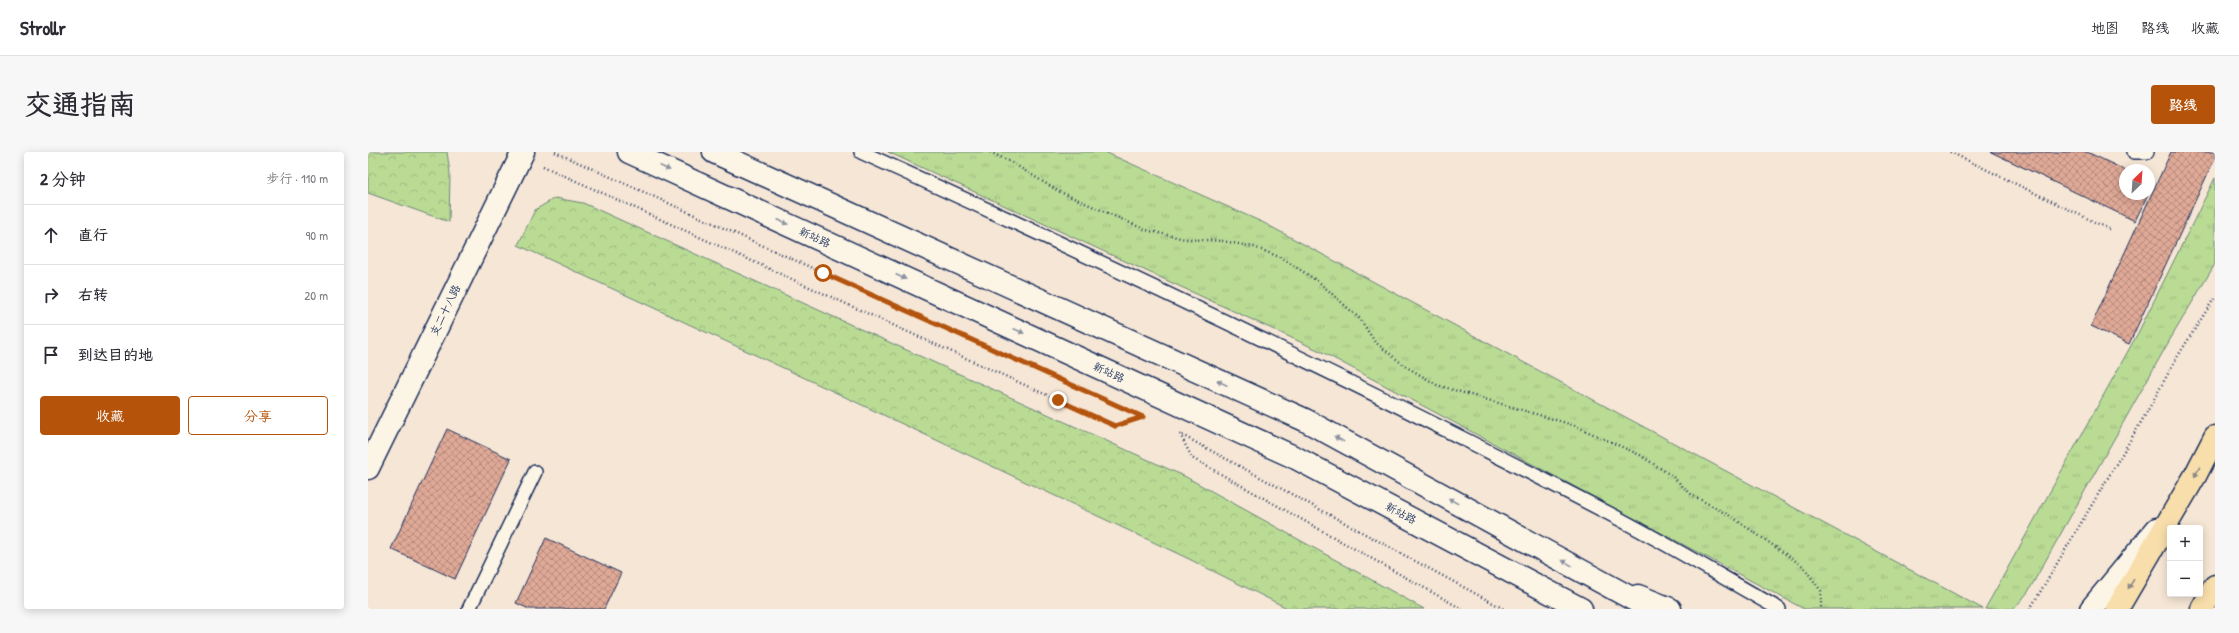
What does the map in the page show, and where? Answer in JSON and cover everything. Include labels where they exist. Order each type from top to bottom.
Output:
[{"type":"highway","points":[[2117,609],[2184,495],[2215,437]]},
{"type":"highway","points":[[2202,609],[2215,586]]},
{"type":"street","name":"新站路","points":[[629,152],[1296,458],[1581,609]]},
{"type":"street","points":[[714,152],[1305,420],[1651,609]]},
{"type":"street","name":"支二十八路","points":[[368,468],[522,154]]},
{"type":"street","points":[[2091,609],[2184,495]]},
{"type":"street","points":[[1590,576],[1670,609]]},
{"type":"street","points":[[2208,609],[2215,595]]},
{"type":"lane","points":[[861,152],[1032,229],[1308,362],[1611,514],[1779,609]]},
{"type":"lane","points":[[2134,152],[2148,152]]},
{"type":"lane","points":[[470,609],[535,472]]},
{"type":"path","points":[[555,152],[1128,410]]},
{"type":"path","points":[[990,152],[1011,162],[1058,191],[1146,230],[1185,239],[1223,241],[1254,247],[1282,258],[1319,282],[1360,319],[1375,342],[1405,366],[1437,385],[1573,425],[1640,455],[1672,476],[1692,495],[1732,517],[1803,566],[1821,591],[1821,609]]},
{"type":"path","points":[[1950,152],[2111,230]]},
{"type":"path","points":[[522,154],[1115,426],[1143,417]]},
{"type":"path","points":[[2030,609],[2131,439],[2176,359],[2215,296]]},
{"type":"path","points":[[1135,413],[1149,420]]},
{"type":"path","points":[[1174,431],[1504,609]]},
{"type":"path","points":[[1180,434],[1192,458],[1462,609]]},
{"type":"green space","points":[[368,152],[447,152],[450,173],[449,222],[368,193]]},
{"type":"green space","points":[[888,152],[1105,152],[1264,223],[1983,609],[1804,609],[1320,351]]},
{"type":"green space","points":[[2215,178],[2215,264],[2168,343],[2028,592],[2014,609],[1985,609],[2138,333]]},
{"type":"green space","points":[[555,198],[583,203],[1186,477],[1424,609],[1289,609],[1187,558],[518,245],[535,210]]},
{"type":"building","points":[[1991,152],[2087,152],[2119,167],[2119,200],[2145,200],[2135,221]]},
{"type":"building","points":[[2171,152],[2215,152],[2215,158],[2129,344],[2091,326],[2149,200],[2155,200],[2155,187]]},
{"type":"building","points":[[447,429],[511,459],[455,579],[391,549]]},
{"type":"building","points":[[546,538],[621,573],[604,609],[529,609],[516,603]]},
{"type":"route","points":[[823,273],[1143,417],[1115,426],[1058,400]]}]
